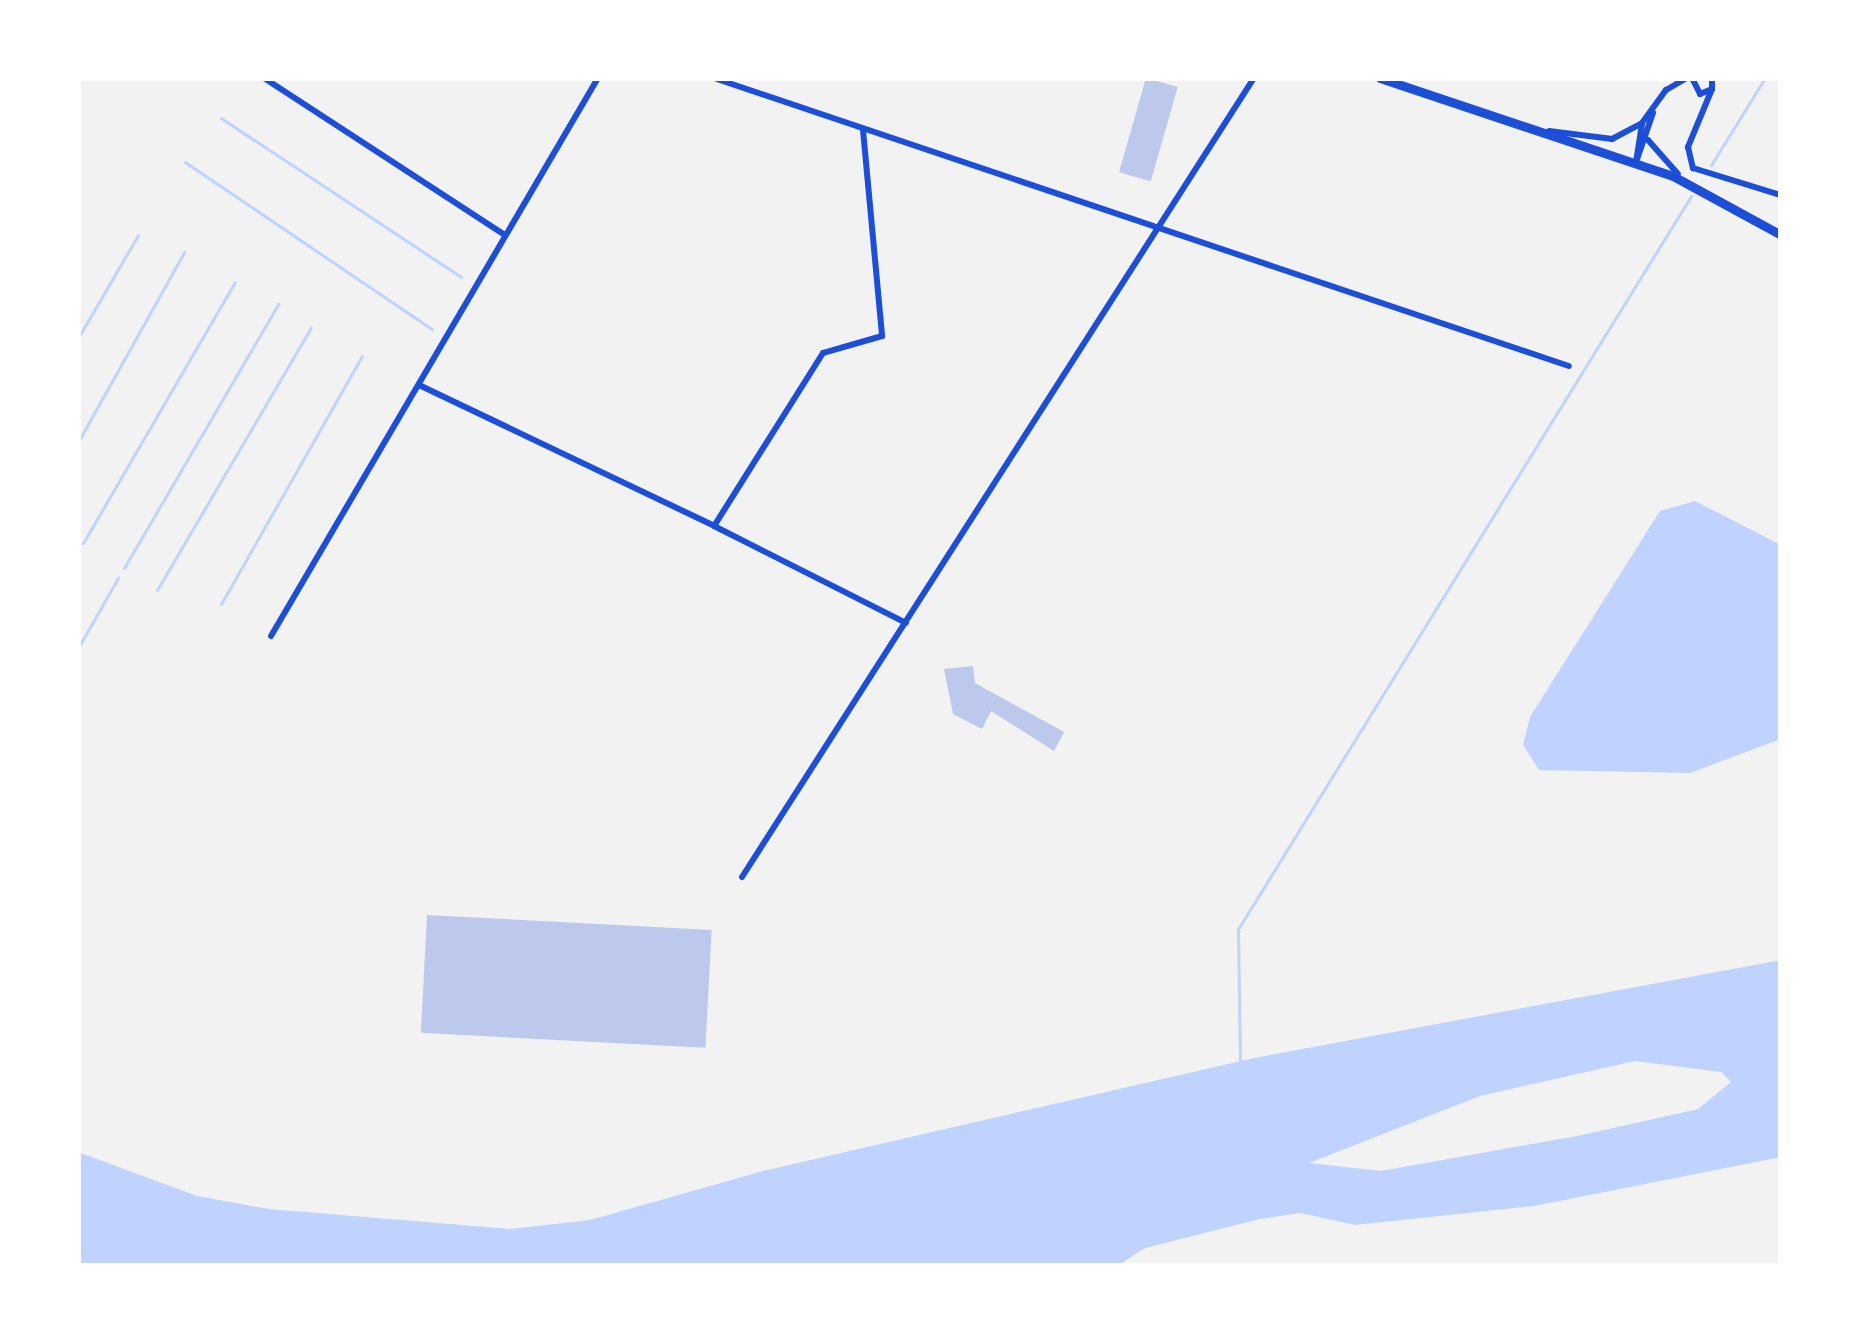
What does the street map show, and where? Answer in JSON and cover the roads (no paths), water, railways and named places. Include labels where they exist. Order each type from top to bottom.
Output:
[{"type":"main road","points":[[1380,78],[1636,162],[1711,195],[1781,235]]},
{"type":"street","points":[[264,78],[505,235]]},
{"type":"street","points":[[271,636],[598,78]]},
{"type":"street","points":[[713,78],[1569,366]]},
{"type":"street","points":[[742,877],[1254,78]]},
{"type":"street","points":[[1540,129],[1612,139],[1642,123],[1674,85],[1690,78],[1701,109]]},
{"type":"street","points":[[1674,85],[1694,91],[1713,82]]},
{"type":"street","points":[[1713,82],[1688,147],[1693,168],[1781,196]]},
{"type":"street","points":[[1636,162],[1648,140],[1656,104]]},
{"type":"street","points":[[1636,162],[1642,123]]},
{"type":"street","points":[[714,526],[824,353],[882,336],[863,130]]},
{"type":"street","points":[[1648,140],[1662,163],[1711,195]]},
{"type":"street","points":[[419,385],[906,623]]},
{"type":"water","points":[[1695,501],[1781,545],[1781,739],[1690,773],[1539,770],[1523,745],[1530,717],[1660,511]]},
{"type":"water","points":[[1781,960],[1781,1157],[1534,1206],[1355,1225],[1300,1213],[1260,1219],[1145,1248],[1117,1266],[78,1266],[78,1152],[197,1196],[269,1209],[510,1229],[590,1220],[763,1171],[1254,1058]],"holes":[[[1635,1061],[1721,1072],[1731,1082],[1698,1109],[1582,1135],[1381,1171],[1309,1163],[1480,1096]]]},
{"type":"waterway","points":[[1711,165],[1765,78]]},
{"type":"waterway","points":[[221,118],[461,277]]},
{"type":"waterway","points":[[185,162],[432,329]]},
{"type":"waterway","points":[[1240,1061],[1238,929],[1691,196]]},
{"type":"waterway","points":[[78,338],[138,235]]},
{"type":"waterway","points":[[78,442],[184,252]]},
{"type":"waterway","points":[[83,543],[235,282]]},
{"type":"waterway","points":[[124,568],[278,304]]},
{"type":"waterway","points":[[157,590],[311,328]]},
{"type":"waterway","points":[[221,604],[362,356]]},
{"type":"waterway","points":[[78,648],[118,578]]}]
